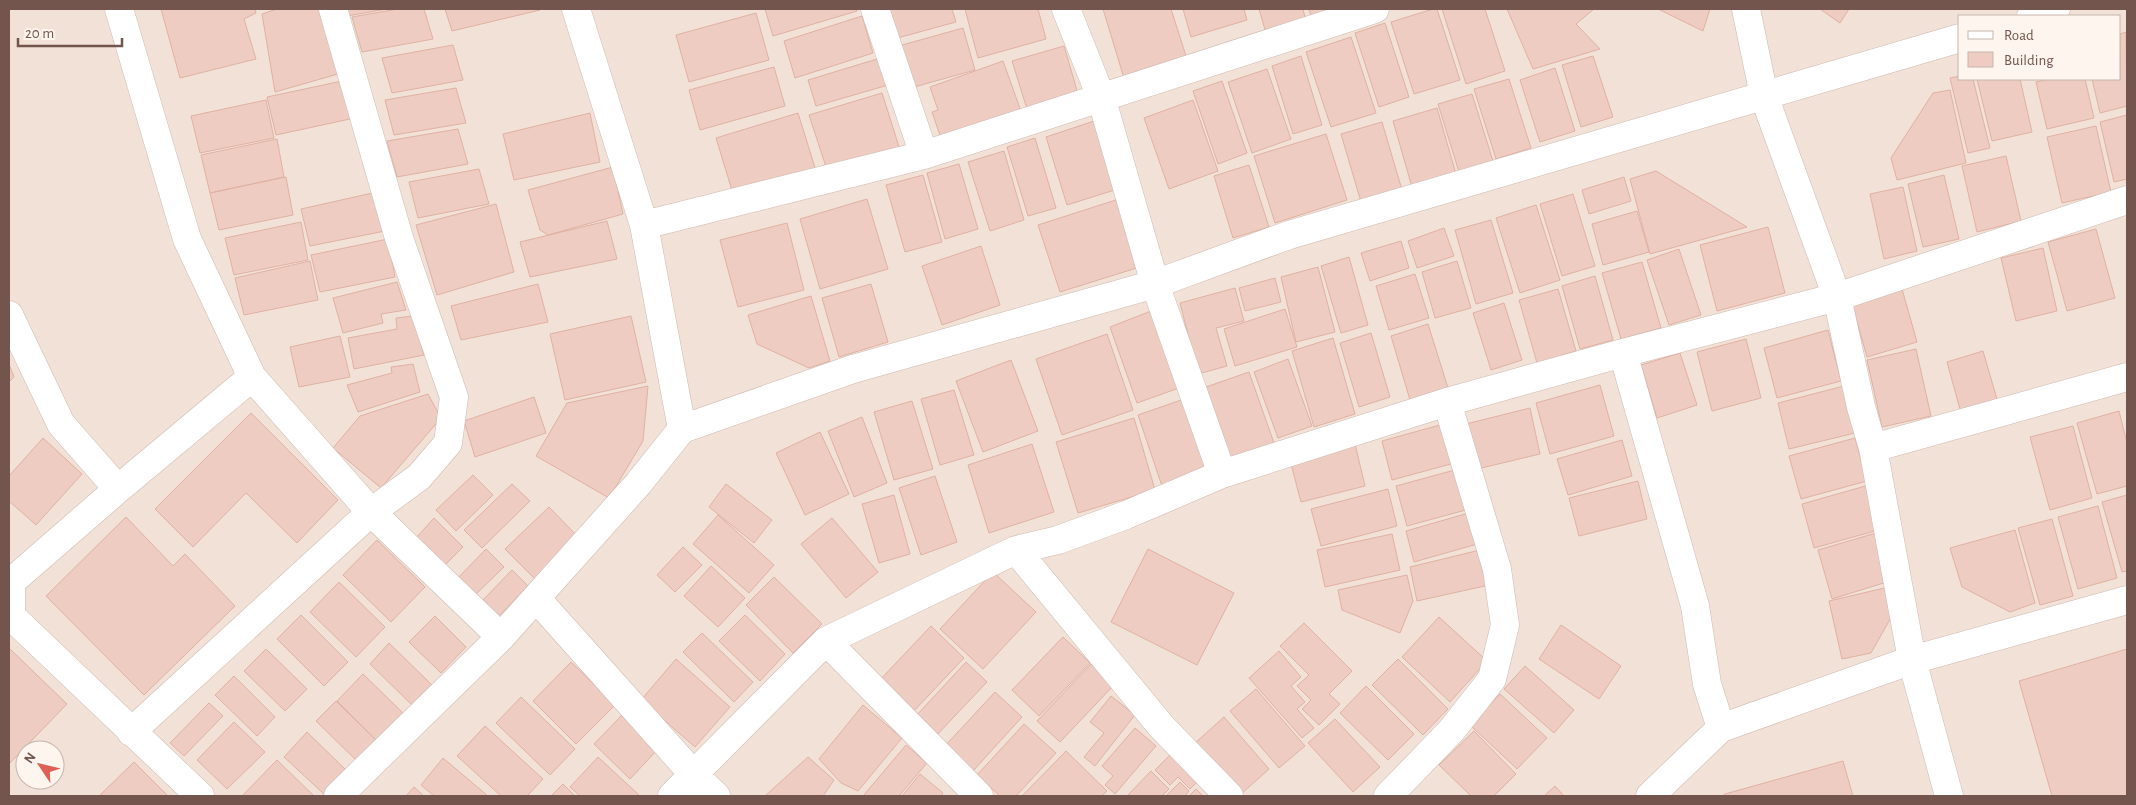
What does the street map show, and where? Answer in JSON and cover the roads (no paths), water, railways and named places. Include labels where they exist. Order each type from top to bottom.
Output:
[{"type":"street","points":[[119,9],[187,239],[252,376],[371,512],[501,637]]},
{"type":"street","points":[[131,732],[371,512],[420,477],[448,443],[454,397],[398,238],[333,9]]},
{"type":"street","points":[[576,9],[644,225],[682,429]]},
{"type":"street","points":[[875,9],[924,155]]},
{"type":"street","points":[[1066,9],[1101,97],[1155,284],[1222,474]]},
{"type":"street","points":[[644,225],[924,155],[1375,9]]},
{"type":"street","points":[[1746,9],[1764,96],[1837,297],[1861,407],[1873,448],[1912,660],[1949,796]]},
{"type":"street","points":[[2035,15],[2056,9]]},
{"type":"street","points":[[338,796],[501,637],[638,484],[682,429],[854,369],[1155,284],[1289,235],[1958,39]]},
{"type":"street","points":[[672,796],[826,641],[1016,550],[1058,540],[1126,515],[1222,474],[1447,402],[1623,353],[1837,297],[2127,200]]},
{"type":"street","points":[[9,316],[61,424],[118,489]]},
{"type":"street","points":[[1623,353],[1695,606],[1707,684],[1720,728]]},
{"type":"street","points":[[200,796],[11,616],[11,582],[252,376]]},
{"type":"street","points":[[1873,448],[2127,377]]},
{"type":"street","points":[[1388,796],[1451,731],[1492,679],[1504,625],[1497,569],[1447,402]]},
{"type":"street","points":[[1016,550],[1161,726],[1229,796]]},
{"type":"street","points":[[536,598],[694,775],[716,796]]},
{"type":"street","points":[[1650,796],[1720,728],[1912,660],[2127,600]]},
{"type":"street","points":[[826,641],[979,796]]}]
